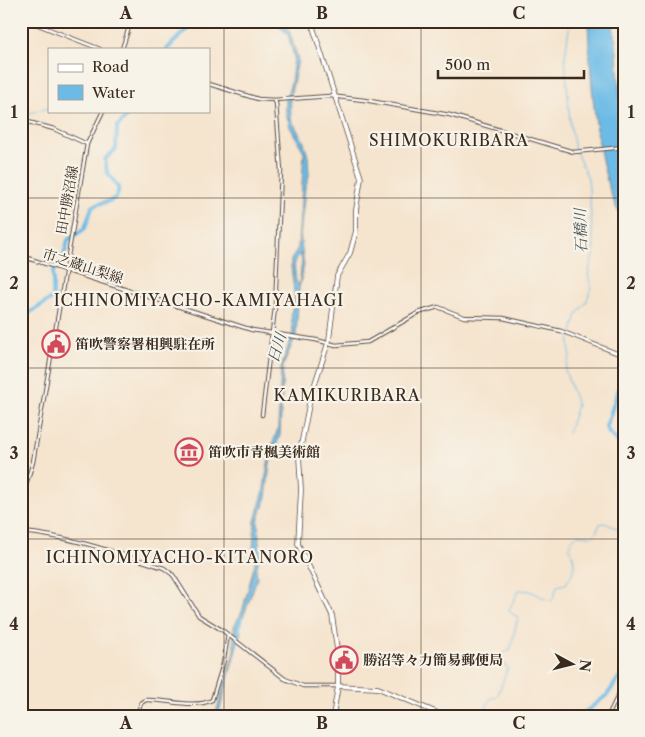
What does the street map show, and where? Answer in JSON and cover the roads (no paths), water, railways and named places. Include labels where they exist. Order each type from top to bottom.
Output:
[{"type":"main road","points":[[310,21],[361,178],[356,210],[356,231],[350,253],[337,276],[333,320],[328,343],[310,400],[300,453],[301,490],[297,539],[300,552],[332,616],[338,656],[338,686],[333,716]]},
{"type":"main road","points":[[338,686],[374,687],[445,716]]},
{"type":"street","points":[[28,21],[97,48]]},
{"type":"street","points":[[122,48],[131,21]]},
{"type":"street","points":[[210,84],[258,99],[274,100],[335,96],[444,113],[574,152],[624,147]]},
{"type":"street","points":[[262,416],[272,334],[281,171],[279,126],[274,100]]},
{"type":"street","name":"田中勝沼線","points":[[21,501],[33,462],[87,144],[103,112]]},
{"type":"street","points":[[21,120],[54,130],[87,144]]},
{"type":"street","name":"市之蔵山梨線","points":[[21,256],[252,330],[272,334],[345,346],[365,343],[420,312],[438,307],[461,316],[503,318],[572,335],[624,356]]},
{"type":"street","points":[[21,532],[50,534],[70,539],[164,568],[173,575],[196,612],[248,652],[295,684],[338,686]]},
{"type":"street","points":[[21,608],[26,634],[21,655]]},
{"type":"street","points":[[137,716],[141,703],[146,700],[168,703],[205,703],[212,700],[229,636]]},
{"type":"street","points":[[608,716],[624,683]]},
{"type":"water","points":[[275,21],[280,21],[289,30],[298,60],[290,97],[291,119],[304,142],[308,157],[309,176],[305,188],[300,235],[304,265],[299,288],[296,335],[283,366],[280,435],[270,463],[266,498],[258,521],[260,557],[256,569],[257,578],[244,615],[237,626],[236,637],[241,631],[218,716],[215,716],[234,652],[234,626],[242,612],[255,563],[253,551],[255,521],[263,494],[270,452],[278,428],[281,368],[293,332],[291,313],[295,300],[291,260],[298,248],[304,152],[290,127],[286,113],[286,98],[291,83],[294,57],[288,35]],"holes":[[[300,253],[302,261],[299,285],[296,282],[294,264]]]},
{"type":"water","points":[[588,21],[612,21],[616,41],[624,152],[624,222],[614,203],[601,154],[593,96]]},
{"type":"waterway","points":[[168,48],[195,21]]},
{"type":"waterway","name":"石橋川","points":[[568,433],[577,405],[565,370],[570,356],[569,343],[577,314],[586,303],[591,288],[588,274],[594,253],[588,178],[575,150],[570,123],[565,57],[570,21]]},
{"type":"waterway","points":[[21,115],[48,108]]},
{"type":"waterway","points":[[21,318],[53,298],[53,272],[64,256],[68,240],[85,228],[92,207],[110,201],[116,196],[118,187],[107,172],[105,159],[116,149],[117,127],[131,112]]},
{"type":"waterway","points":[[624,379],[619,388],[606,427],[609,433],[624,448]]},
{"type":"waterway","points":[[624,464],[620,477],[624,490]]},
{"type":"waterway","points":[[596,532],[600,524],[604,523],[621,530]]},
{"type":"waterway","points":[[624,523],[621,532],[624,535]]},
{"type":"waterway","points":[[571,540],[578,535],[591,536]]},
{"type":"waterway","points":[[553,599],[557,586],[566,584],[573,570],[574,562],[569,548],[571,543]]},
{"type":"waterway","points":[[507,651],[510,651],[518,617],[509,610],[519,590],[530,591],[546,599]]},
{"type":"waterway","name":"日川","points":[[237,639],[241,617]]},
{"type":"waterway","points":[[482,716],[491,698],[497,697],[508,668],[500,661],[504,652]]},
{"type":"waterway","points":[[580,716],[607,695],[624,671]]},
{"type":"place","name":"笛吹警察署相興駐在所","points":[[56,344]]},
{"type":"place","name":"笛吹市青楓美術館","points":[[189,452]]},
{"type":"place","name":"勝沼等々力簡易郵便局","points":[[344,660]]},
{"type":"district","name":"SHIMOKURIBARA","points":[[449,140]]},
{"type":"district","name":"ICHINOMIYACHO-KAMIYAHAGI","points":[[199,300]]},
{"type":"district","name":"KAMIKURIBARA","points":[[347,395]]},
{"type":"district","name":"ICHINOMIYACHO-KITANORO","points":[[180,557]]}]
